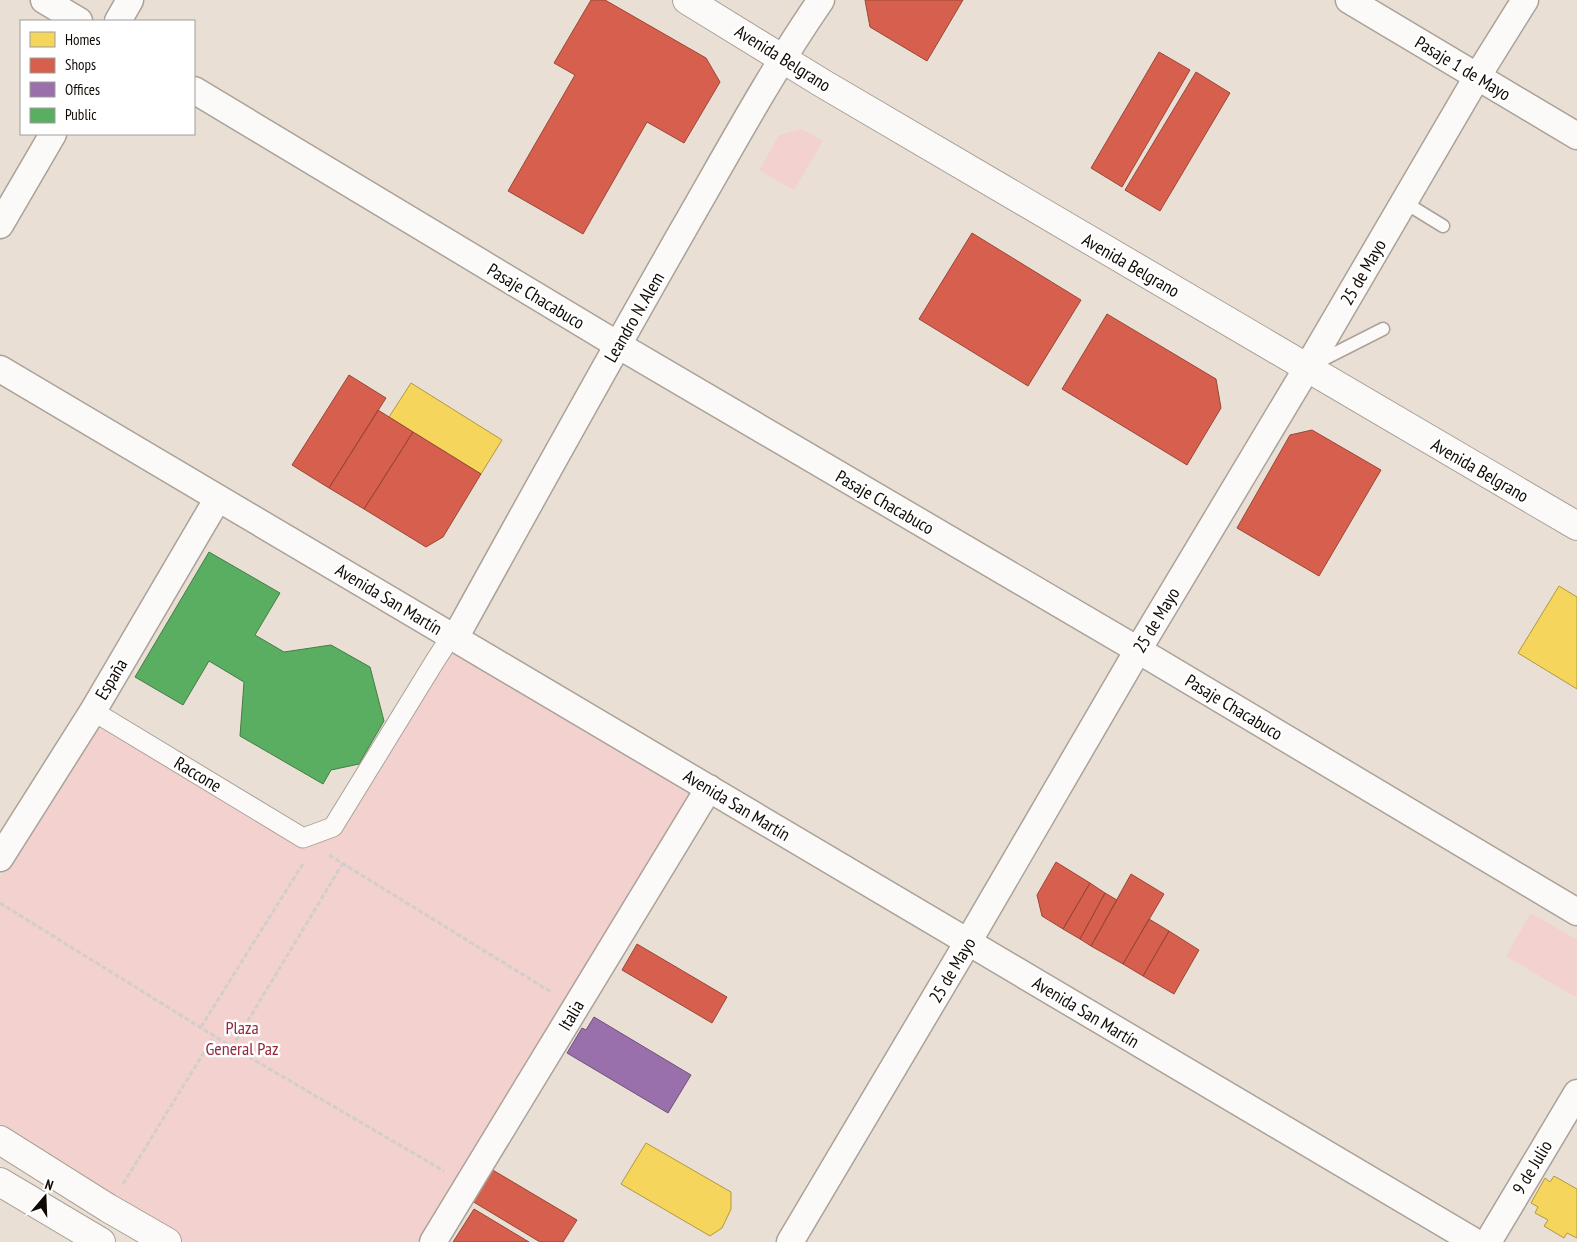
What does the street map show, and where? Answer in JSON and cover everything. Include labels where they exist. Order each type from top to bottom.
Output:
[{"type":"street","points":[[44,0],[77,20]]},
{"type":"street","points":[[119,20],[130,0]]},
{"type":"street","name":"Avenida Belgrano","points":[[687,0],[783,59],[1577,526]]},
{"type":"street","name":"Leandro N. Alem","points":[[455,638],[618,345],[761,94],[800,29],[821,0]]},
{"type":"street","name":"Pasaje 1 de Mayo","points":[[1348,0],[1577,136]]},
{"type":"street","name":"25 de Mayo","points":[[792,1241],[1138,650],[1307,368],[1477,77],[1525,0]]},
{"type":"street","name":"Pasaje Chacabuco","points":[[195,91],[618,345],[1138,650],[1577,912]]},
{"type":"street","points":[[0,225],[52,135]]},
{"type":"street","name":"Avenida San Martín","points":[[0,369],[1475,1242]]},
{"type":"street","name":"España","points":[[0,858],[93,710],[218,498]]},
{"type":"street","points":[[309,842],[333,827],[446,644],[455,638]]},
{"type":"street","name":"Raccone","points":[[93,710],[309,842]]},
{"type":"street","name":"Italia","points":[[433,1242],[708,788]]},
{"type":"street","name":"9 de Julio","points":[[1488,1242],[1577,1093]]},
{"type":"street","points":[[0,1140],[108,1208],[167,1242]]},
{"type":"street","points":[[0,1182],[101,1242]]},
{"type":"lane","points":[[1404,202],[1443,226]]},
{"type":"lane","points":[[1307,368],[1383,329]]},
{"type":"path","points":[[201,1027],[309,842],[576,1007]]},
{"type":"path","points":[[232,1047],[343,863]]},
{"type":"path","points":[[0,903],[232,1047],[468,1185]]},
{"type":"path","points":[[108,1208],[214,1036]]},
{"type":"green space","points":[[802,129],[823,141],[794,190],[759,170],[779,135]]},
{"type":"green space","name":"Plaza General Paz","points":[[446,645],[708,786],[429,1242],[184,1242],[0,1132],[0,877],[97,716],[303,841],[333,831]]},
{"type":"green space","points":[[1531,913],[1577,940],[1577,993],[1575,997],[1506,956]]},
{"type":"building: Homes","points":[[411,383],[502,440],[481,474],[389,417]]},
{"type":"building: Homes","points":[[1559,586],[1577,597],[1577,689],[1518,653]]},
{"type":"building: Homes","points":[[646,1143],[731,1192],[731,1209],[722,1228],[710,1236],[621,1184]]},
{"type":"building: Homes","points":[[1554,1176],[1577,1189],[1577,1238],[1567,1233],[1564,1238],[1544,1226],[1548,1220],[1535,1213],[1538,1207],[1531,1203],[1545,1178],[1550,1182]]},
{"type":"building: Shops","points":[[591,0],[605,0],[706,58],[720,82],[684,143],[647,122],[583,234],[508,191],[575,75],[554,63]]},
{"type":"building: Shops","points":[[865,0],[963,0],[927,61],[870,27]]},
{"type":"building: Shops","points":[[1159,52],[1190,70],[1122,187],[1091,168]]},
{"type":"building: Shops","points":[[1196,72],[1230,93],[1160,211],[1125,190]]},
{"type":"building: Shops","points":[[972,233],[1081,300],[1028,386],[919,319]]},
{"type":"building: Shops","points":[[1107,314],[1216,379],[1221,408],[1187,465],[1062,389]]},
{"type":"building: Shops","points":[[349,375],[386,398],[329,488],[292,465]]},
{"type":"building: Shops","points":[[378,410],[413,432],[364,509],[329,488]]},
{"type":"building: Shops","points":[[1312,430],[1381,470],[1319,576],[1237,528],[1290,435]]},
{"type":"building: Shops","points":[[413,432],[481,474],[443,537],[426,547],[364,509]]},
{"type":"building: Shops","points":[[1056,862],[1090,883],[1063,929],[1042,916],[1037,895]]},
{"type":"building: Shops","points":[[1131,874],[1164,894],[1123,964],[1091,946]]},
{"type":"building: Shops","points":[[1090,883],[1105,893],[1080,939],[1063,929]]},
{"type":"building: Shops","points":[[1105,893],[1117,900],[1091,946],[1080,939]]},
{"type":"building: Shops","points":[[1149,919],[1169,931],[1143,976],[1123,964]]},
{"type":"building: Shops","points":[[1169,931],[1199,950],[1174,994],[1143,976]]},
{"type":"building: Shops","points":[[637,944],[727,997],[712,1023],[622,970]]},
{"type":"building: Shops","points":[[491,1169],[577,1220],[563,1242],[540,1242],[472,1201]]},
{"type":"building: Shops","points":[[474,1209],[529,1242],[453,1242]]},
{"type":"building: Offices","points":[[594,1017],[691,1075],[668,1113],[567,1053],[582,1028],[586,1030]]},
{"type":"building: Public","points":[[209,552],[280,593],[255,635],[284,652],[331,645],[370,667],[384,721],[359,764],[331,770],[323,784],[240,736],[244,682],[209,661],[183,705],[135,677]]}]
